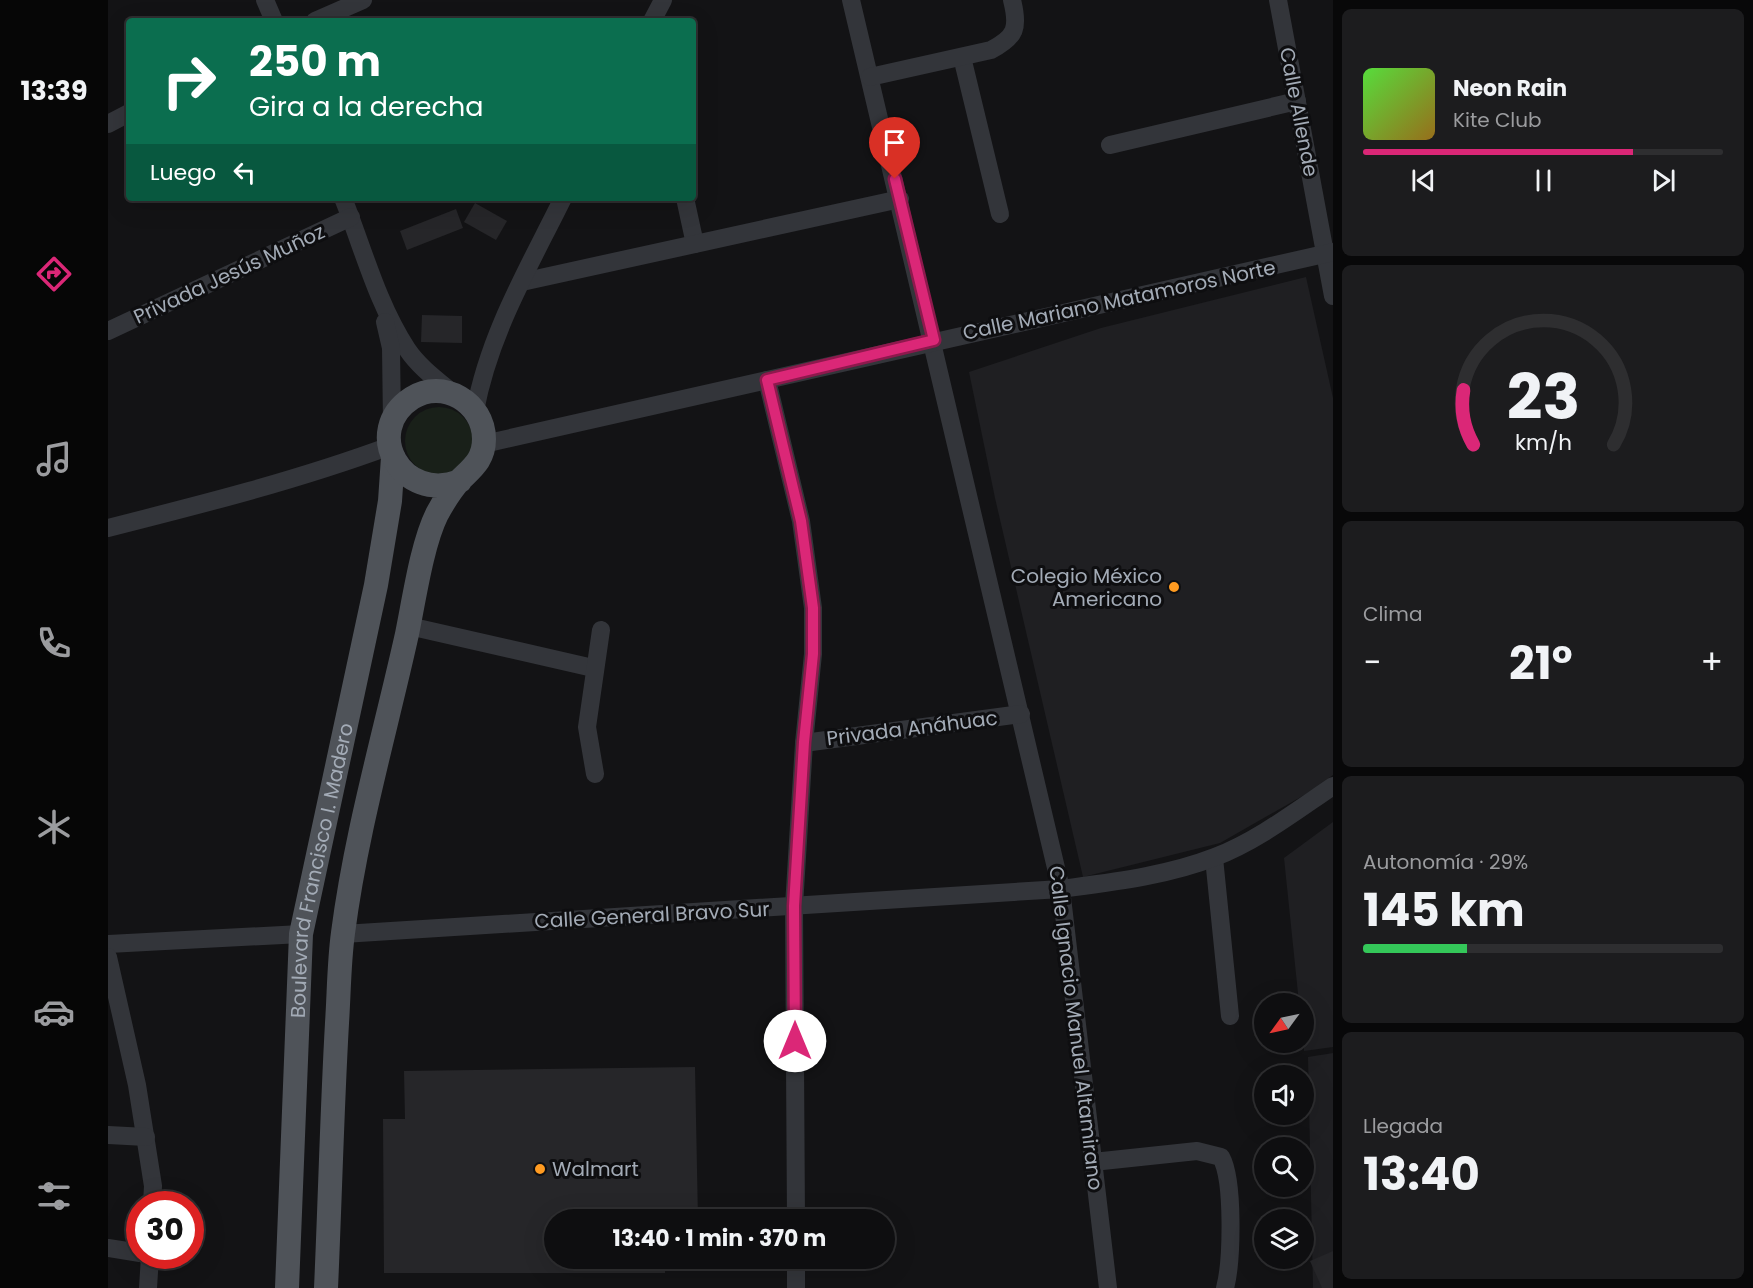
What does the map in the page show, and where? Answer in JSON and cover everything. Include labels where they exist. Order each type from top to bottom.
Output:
[{"type":"main road","points":[[447,392],[466,403],[484,432],[484,444],[477,465],[460,481],[438,487],[416,482],[398,467],[391,442],[404,404],[424,393],[447,392]]},
{"type":"main road","name":"Boulevard Francisco I. Madero","points":[[287,1288],[301,934],[376,585],[390,501],[391,442]]},
{"type":"main road","name":"Boulevard Francisco I. Madero","points":[[326,1288],[343,934],[356,860],[436,515],[460,481]]},
{"type":"street","points":[[266,0],[273,18]]},
{"type":"street","points":[[322,18],[363,0]]},
{"type":"street","points":[[654,18],[663,0]]},
{"type":"street","name":"Calle Ignacio Manuel Altamirano","points":[[851,0],[934,340],[1061,889],[1108,1288]]},
{"type":"street","points":[[870,77],[991,50],[1013,36],[1016,22],[1012,0]]},
{"type":"street","name":"Calle Allende","points":[[1278,0],[1330,253],[1333,296]]},
{"type":"street","points":[[962,57],[1000,214]]},
{"type":"street","points":[[1110,145],[1297,101]]},
{"type":"street","points":[[108,123],[126,114]]},
{"type":"street","points":[[522,282],[900,199]]},
{"type":"street","points":[[344,201],[379,291],[408,350],[421,366],[466,403],[486,363],[496,333],[562,201]]},
{"type":"street","points":[[686,201],[695,244]]},
{"type":"street","name":"Privada Jesús Muñoz","points":[[108,331],[351,217]]},
{"type":"street","name":"Calle Mariano Matamoros Norte","points":[[484,444],[934,340],[1330,253]]},
{"type":"street","points":[[108,528],[244,494],[330,468],[391,442],[391,348],[379,291]]},
{"type":"street","points":[[767,380],[801,521],[813,608],[813,654],[804,742],[794,906],[796,1209]]},
{"type":"street","points":[[409,626],[593,668]]},
{"type":"street","points":[[595,774],[587,727],[593,668],[601,630]]},
{"type":"street","name":"Privada Anáhuac","points":[[804,742],[1021,714]]},
{"type":"street","name":"Calle General Bravo Sur","points":[[343,934],[1061,889],[1134,879],[1214,858],[1240,846],[1333,786]]},
{"type":"street","points":[[1214,858],[1230,1016]]},
{"type":"street","points":[[108,944],[301,934]]},
{"type":"street","points":[[108,957],[137,1085],[153,1191]]},
{"type":"street","points":[[108,1135],[146,1137]]},
{"type":"street","points":[[1093,1162],[1197,1151],[1221,1156],[1229,1181],[1229,1266],[1225,1288]]},
{"type":"street","points":[[108,1248],[126,1250]]},
{"type":"street","points":[[148,1288],[149,1269]]},
{"type":"street","points":[[796,1269],[796,1288]]},
{"type":"shaded area","name":"Colegio México Americano","points":[[1306,277],[1333,398],[1333,775],[1306,794],[1220,843],[1083,877],[995,498],[969,372],[1101,328]]},
{"type":"shaded area","points":[[432,407],[446,407],[458,412],[468,422],[473,441],[468,460],[458,470],[446,475],[432,475],[420,470],[410,460],[405,448],[405,434],[410,422],[420,412]]},
{"type":"shaded area","points":[[1333,822],[1333,1047],[1314,1050],[1314,993],[1298,993],[1284,858]]},
{"type":"shaded area","points":[[1333,1053],[1333,1288],[1313,1288],[1314,1209],[1311,1209],[1311,1197],[1314,1197],[1314,1137],[1310,1137],[1309,1125],[1314,1125],[1314,1065],[1308,1065],[1308,1057]]},
{"type":"building","points":[[475,203],[507,221],[496,240],[464,222]]},
{"type":"building","points":[[456,209],[463,228],[407,250],[400,231]]},
{"type":"building","points":[[422,315],[462,316],[462,343],[421,342]]},
{"type":"building","name":"Walmart","points":[[695,1067],[698,1209],[544,1209],[544,1269],[665,1269],[665,1273],[384,1273],[383,1119],[405,1119],[404,1071]]},
{"type":"building","points":[[1333,1251],[1333,1288],[1322,1288],[1314,1269],[1314,1259]]},
{"type":"place","name":"Colegio México Americano","points":[[1174,587]]},
{"type":"place","name":"Walmart","points":[[540,1169]]},
{"type":"route","points":[[795,1041],[794,906],[804,742],[813,654],[813,608],[801,521],[767,380],[934,340],[895,179]]}]
